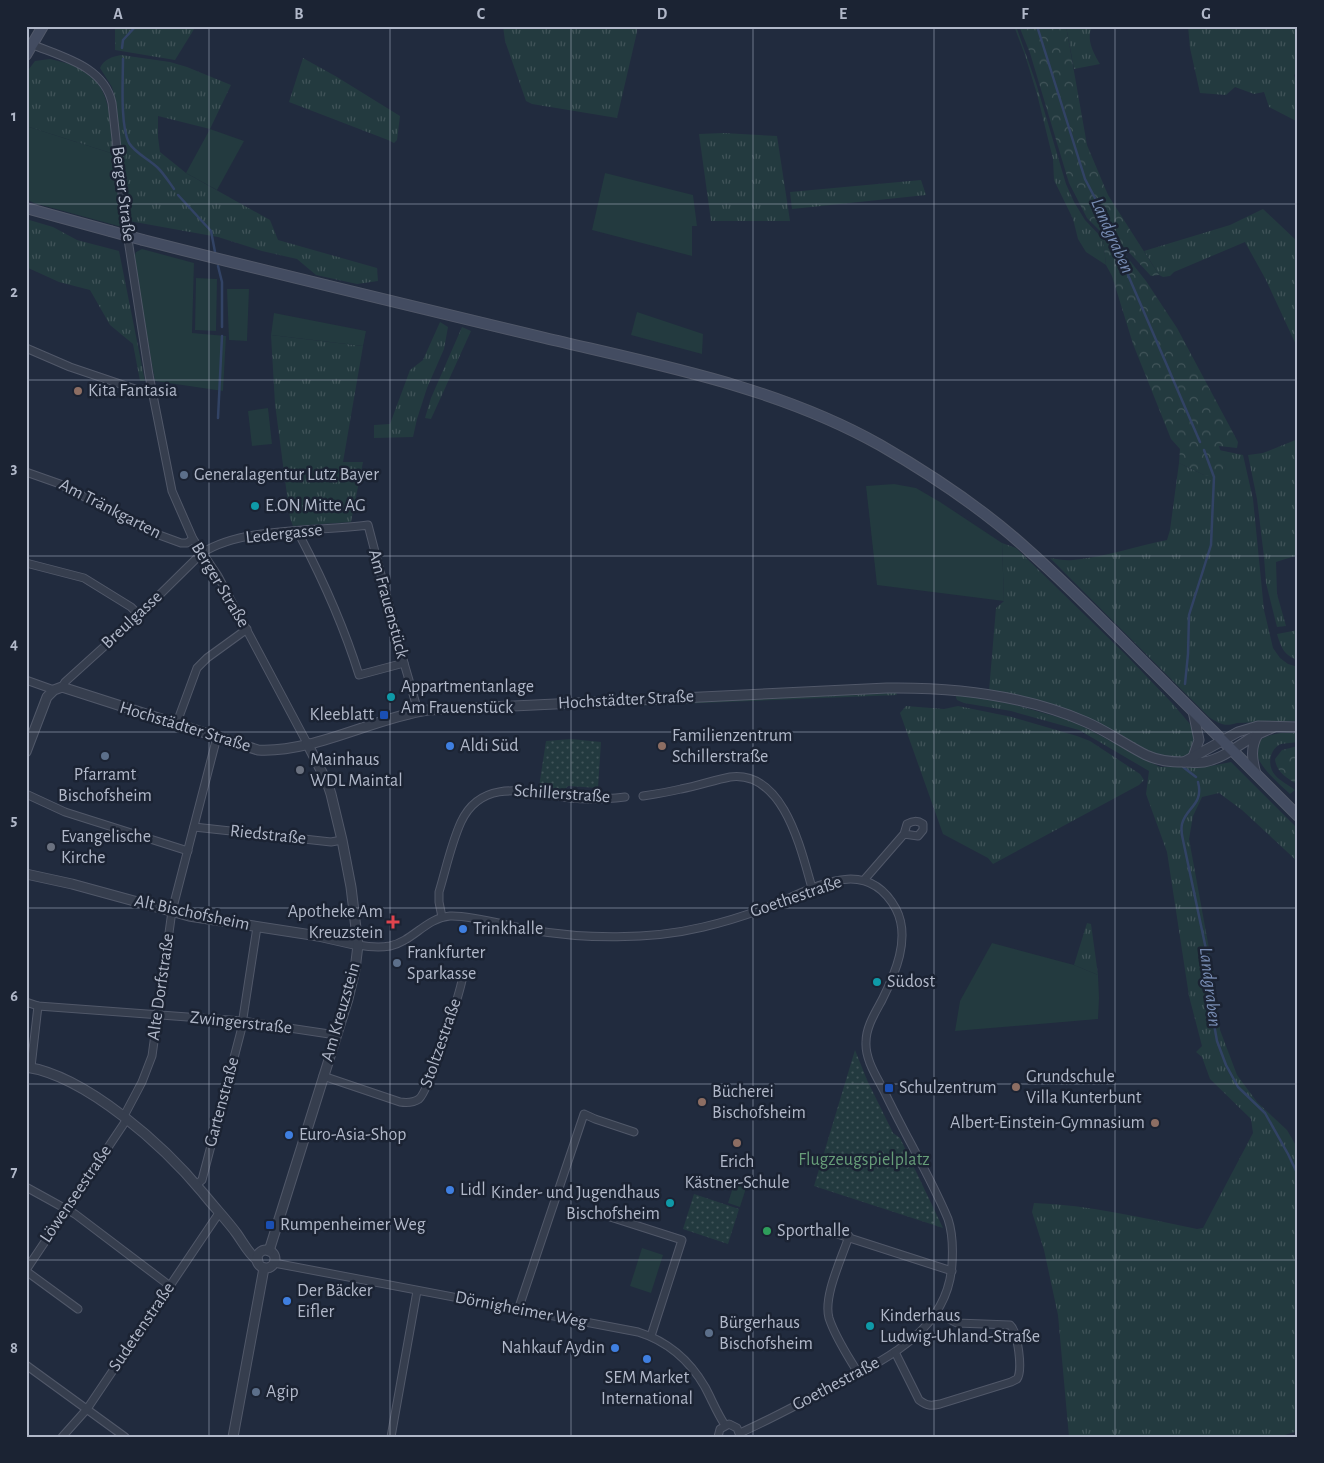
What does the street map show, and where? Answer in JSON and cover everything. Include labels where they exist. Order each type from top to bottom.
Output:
[{"type":"main road","points":[[26,55],[43,26]]},
{"type":"main road","points":[[26,208],[143,240],[338,289],[728,383],[778,399],[837,424],[878,444],[910,463],[993,520],[1052,572],[1298,816]]},
{"type":"street","name":"Berger Straße","points":[[31,44],[90,70],[102,81],[110,96],[125,220],[152,388],[172,491],[193,539],[218,576],[307,743]]},
{"type":"street","points":[[26,348],[70,367],[138,390],[152,388]]},
{"type":"street","name":"Am Tränkgarten","points":[[26,472],[60,484],[151,532],[181,543],[187,543],[193,539]]},
{"type":"street","name":"Ledergasse","points":[[202,553],[235,539],[300,530],[368,525]]},
{"type":"street","name":"Am Frauenstück","points":[[368,525],[418,711]]},
{"type":"street","points":[[300,530],[301,538],[333,603],[359,675],[404,662]]},
{"type":"street","name":"Breulgasse","points":[[26,752],[47,698],[61,689],[64,682],[139,615],[202,553]]},
{"type":"street","points":[[26,563],[84,578],[131,607],[139,615]]},
{"type":"street","points":[[176,725],[197,668],[207,658],[247,629]]},
{"type":"street","points":[[26,680],[61,689]]},
{"type":"street","name":"Hochstädter Straße","points":[[61,689],[258,750],[282,749],[307,743],[418,711],[466,707],[864,689],[935,689],[990,696],[1044,708],[1088,723],[1155,759],[1171,762],[1188,759],[1206,761],[1232,750],[1258,734],[1274,727]]},
{"type":"street","points":[[1188,759],[1199,740],[1193,711]]},
{"type":"street","points":[[1188,759],[1222,740],[1250,728],[1298,727]]},
{"type":"street","points":[[1256,774],[1252,753],[1254,741],[1258,734]]},
{"type":"street","name":"Alte Dorfstraße","points":[[125,1118],[150,1063],[172,911],[217,737]]},
{"type":"street","name":"Am Kreuzstein","points":[[265,1252],[354,977],[358,945],[342,840],[327,782],[307,743]]},
{"type":"street","points":[[643,796],[730,777],[755,780],[767,788],[786,814],[797,837],[812,888]]},
{"type":"street","name":"Schillerstraße","points":[[442,917],[438,896],[452,849],[462,822],[470,809],[479,801],[494,793],[511,790],[574,798],[625,797]]},
{"type":"street","points":[[26,794],[65,812],[188,851]]},
{"type":"street","name":"Riedstraße","points":[[194,827],[331,842],[342,840]]},
{"type":"street","points":[[864,880],[904,834]]},
{"type":"street","name":"Alt Bischofsheim","points":[[26,874],[72,884],[189,916],[318,936],[358,945]]},
{"type":"street","name":"Goethestraße","points":[[442,917],[455,916],[570,935],[647,935],[680,932],[716,924],[762,910],[812,888],[844,879],[864,880],[882,892],[895,908],[900,921],[902,936],[895,969],[868,1029],[866,1041],[867,1054],[948,1219],[952,1242],[952,1271],[948,1290],[937,1313],[919,1334],[895,1352],[740,1435]]},
{"type":"street","points":[[358,945],[378,947],[392,945],[410,937],[430,922],[442,917]]},
{"type":"street","name":"Gartenstraße","points":[[196,1185],[202,1180],[242,1021],[256,927]]},
{"type":"street","name":"Stoltzestraße","points":[[323,1076],[400,1102],[411,1102],[419,1098],[428,1084],[463,975]]},
{"type":"street","name":"Zwingerstraße","points":[[26,1002],[38,1006],[242,1021],[336,1035]]},
{"type":"street","points":[[38,1006],[29,1067],[54,1075],[80,1088],[125,1118],[174,1160],[240,1239],[247,1251],[261,1265],[269,1268],[274,1263],[274,1257],[240,1239]]},
{"type":"street","points":[[518,1310],[584,1114],[634,1132]]},
{"type":"street","name":"Löwenseestraße","points":[[26,1271],[125,1118]]},
{"type":"street","points":[[26,1187],[75,1214],[170,1286]]},
{"type":"street","name":"Sudetenstraße","points":[[62,1437],[86,1409],[219,1213]]},
{"type":"street","points":[[601,1214],[682,1240],[651,1336]]},
{"type":"street","points":[[831,1232],[849,1236],[952,1271]]},
{"type":"street","points":[[849,1236],[829,1297],[828,1311],[832,1325],[858,1373]]},
{"type":"street","points":[[233,1437],[261,1265],[258,1256],[265,1252]]},
{"type":"street","name":"Dörnigheimer Weg","points":[[274,1263],[651,1336],[676,1352],[694,1370],[725,1425]]},
{"type":"street","points":[[26,1271],[78,1309]]},
{"type":"street","points":[[391,1437],[417,1291]]},
{"type":"street","points":[[895,1352],[919,1400],[926,1405],[940,1404],[1017,1379],[1020,1369],[1014,1328],[1010,1325],[957,1323],[937,1313]]},
{"type":"street","points":[[26,1365],[125,1437]]},
{"type":"street","points":[[718,1437],[720,1429],[725,1425],[733,1425],[740,1435]]},
{"type":"green space","points":[[115,26],[196,26],[175,60],[115,50]]},
{"type":"green space","points":[[503,26],[637,26],[617,118],[532,104],[526,101],[505,41]]},
{"type":"green space","points":[[1014,26],[1016,26],[1036,83],[1066,184],[1085,220],[1103,239],[1106,265],[1086,252],[1078,239],[1073,219],[1054,180],[1053,159],[1037,94]]},
{"type":"green space","points":[[1019,26],[1066,26],[1087,145],[1108,195],[1159,275],[1151,276],[1125,248],[1100,231],[1087,218],[1069,183],[1030,53]]},
{"type":"green space","points":[[1066,26],[1092,26],[1090,41],[1100,64],[1074,69]]},
{"type":"green space","points":[[1188,26],[1298,26],[1298,71],[1294,75],[1298,89],[1298,122],[1269,107],[1264,92],[1254,94],[1235,87],[1226,95],[1200,93],[1190,48]]},
{"type":"green space","points":[[121,55],[170,62],[231,85],[210,129],[158,116],[160,152],[186,173],[270,220],[278,240],[377,268],[378,281],[357,284],[316,275],[297,259],[262,251],[218,237],[129,221],[116,102],[112,87],[100,68],[106,60]]},
{"type":"green space","points":[[303,58],[400,116],[397,140],[394,143],[289,102]]},
{"type":"green space","points":[[50,59],[76,66],[97,81],[107,103],[114,154],[26,126],[26,73],[35,61]]},
{"type":"green space","points":[[26,126],[114,154],[122,227],[34,203],[26,199]]},
{"type":"green space","points":[[210,129],[244,141],[217,190],[186,173]]},
{"type":"green space","points":[[723,133],[777,136],[790,221],[711,221],[699,134]]},
{"type":"green space","points":[[605,173],[693,195],[697,226],[692,226],[692,256],[592,230]]},
{"type":"green space","points":[[921,180],[926,195],[792,209],[790,192]]},
{"type":"green space","points":[[1263,209],[1298,242],[1298,349],[1266,280],[1245,242],[1174,272],[1170,276],[1163,277],[1159,275],[1144,251],[1230,225]]},
{"type":"green space","points":[[26,219],[53,227],[77,240],[119,251],[145,381],[140,381],[133,344],[110,325],[90,290],[59,282],[26,267]]},
{"type":"green space","points":[[1103,239],[1123,252],[1146,281],[1177,328],[1238,442],[1237,448],[1219,446],[1226,469],[1225,477],[1204,475],[1179,463],[1180,449],[1171,439],[1133,344],[1112,276],[1106,265]]},
{"type":"green space","points":[[142,249],[194,263],[192,333],[226,336],[223,391],[155,381],[133,260],[136,252]]},
{"type":"green space","points":[[196,278],[217,279],[216,331],[195,330]]},
{"type":"green space","points":[[227,289],[249,289],[247,341],[229,340]]},
{"type":"green space","points":[[637,312],[703,334],[702,354],[631,335]]},
{"type":"green space","points":[[274,313],[366,331],[363,346],[271,335]]},
{"type":"green space","points":[[440,322],[448,327],[444,349],[427,388],[413,437],[374,438],[374,425],[390,424],[410,370],[423,360]]},
{"type":"green space","points":[[462,327],[471,331],[431,419],[425,418],[431,398]]},
{"type":"green space","points":[[271,335],[363,346],[343,462],[363,462],[351,522],[293,526],[290,518],[275,404]]},
{"type":"green space","points":[[268,408],[272,444],[252,446],[248,411]]},
{"type":"green space","points":[[1298,439],[1298,555],[1276,562],[1277,594],[1286,626],[1277,627],[1266,583],[1257,499],[1248,455],[1263,453]]},
{"type":"green space","points":[[1219,450],[1243,455],[1253,499],[1264,610],[1273,648],[1280,658],[1288,664],[1298,667],[1298,721],[1226,725],[1209,717],[1050,558],[1067,560],[1085,559],[1167,540],[1179,463],[1204,475],[1226,469]]},
{"type":"green space","points":[[894,484],[916,488],[1002,543],[1004,601],[877,585],[866,486]]},
{"type":"green space","points":[[1002,543],[1016,548],[1126,655],[1172,703],[1190,724],[1194,734],[1195,742],[1192,751],[1187,756],[1172,759],[1148,753],[1109,731],[989,691],[996,608],[1004,601]]},
{"type":"green space","points":[[1298,630],[1298,660],[1289,656],[1284,650],[1277,634]]},
{"type":"green space","points":[[895,691],[897,695],[554,709],[554,706]]},
{"type":"green space","points":[[955,694],[1012,704],[1065,719],[1160,767],[1211,766],[1231,762],[1298,829],[1298,862],[1242,810],[1219,793],[1202,797],[1193,816],[1189,839],[1214,976],[1220,1030],[1237,1075],[1257,1102],[1287,1130],[1298,1149],[1298,1431],[1278,1437],[1069,1437],[1058,1315],[1044,1250],[1032,1212],[1034,1203],[1096,1209],[1197,1229],[1203,1228],[1253,1133],[1251,1119],[1210,1079],[1202,1057],[1196,1052],[1202,1046],[1189,996],[1167,852],[1146,794],[1149,771],[1079,730],[1011,711],[964,703],[957,700]]},
{"type":"green space","points":[[906,706],[944,709],[958,706],[1012,717],[1077,736],[1090,741],[1140,774],[1144,780],[1139,785],[993,864],[988,858],[943,834],[900,713]]},
{"type":"green space","points":[[1281,733],[1298,733],[1298,742],[1277,746],[1270,758],[1272,771],[1275,775],[1295,790],[1290,794],[1265,769],[1256,751],[1258,743],[1266,737]]},
{"type":"green space","points":[[571,739],[601,742],[598,788],[568,786],[564,790],[539,787],[546,741]]},
{"type":"green space","points":[[1298,746],[1298,785],[1277,768],[1275,759],[1282,750]]},
{"type":"green space","points":[[1087,923],[1091,924],[1098,975],[1074,965]]},
{"type":"green space","points":[[992,943],[1074,965],[1098,975],[1098,1019],[955,1031],[960,1001]]},
{"type":"green space","name":"Flugzeugspielplatz","points":[[855,1050],[867,1080],[893,1133],[900,1138],[943,1228],[814,1186]]},
{"type":"green space","points":[[734,1184],[746,1188],[740,1207],[728,1203]]},
{"type":"green space","points":[[694,1194],[739,1209],[728,1244],[683,1229]]},
{"type":"green space","points":[[642,1248],[663,1255],[651,1293],[630,1286]]},
{"type":"waterway","points":[[122,48],[123,40],[136,26]]},
{"type":"waterway","name":"Landgraben","points":[[1037,26],[1085,179],[1108,223],[1125,268],[1200,442]]},
{"type":"waterway","points":[[123,59],[123,114],[129,143],[158,168],[174,189]]},
{"type":"waterway","points":[[178,195],[211,231],[215,252]]},
{"type":"waterway","points":[[218,266],[222,282],[222,327]]},
{"type":"waterway","points":[[218,418],[222,336]]},
{"type":"waterway","name":"Landgraben","points":[[1185,684],[1189,615],[1211,545],[1214,477],[1204,450]]},
{"type":"waterway","name":"Landgraben","points":[[1183,767],[1196,777]]},
{"type":"waterway","name":"Landgraben","points":[[1198,782],[1199,796],[1184,818],[1182,832],[1207,954],[1209,996],[1217,1041],[1226,1065],[1238,1087],[1265,1113],[1298,1175]]},
{"type":"place","name":"Kita Fantasia","points":[[78,391]]},
{"type":"place","name":"Generalagentur Lutz Bayer","points":[[184,475]]},
{"type":"place","name":"E.ON Mitte AG","points":[[255,506]]},
{"type":"place","name":"Appartmentanlage Am Frauenstück","points":[[391,697]]},
{"type":"place","name":"Kleeblatt","points":[[384,715]]},
{"type":"place","name":"Aldi Süd","points":[[450,746]]},
{"type":"place","name":"Familienzentrum Schillerstraße","points":[[662,746]]},
{"type":"place","name":"Pfarramt Bischofsheim","points":[[105,756]]},
{"type":"place","name":"Mainhaus WDL Maintal","points":[[300,770]]},
{"type":"place","name":"Evangelische Kirche","points":[[51,847]]},
{"type":"place","name":"Apotheke Am Kreuzstein","points":[[393,922]]},
{"type":"place","name":"Trinkhalle","points":[[463,929]]},
{"type":"place","name":"Frankfurter Sparkasse","points":[[397,963]]},
{"type":"place","name":"Südost","points":[[877,982]]},
{"type":"place","name":"Grundschule Villa Kunterbunt","points":[[1016,1087]]},
{"type":"place","name":"Schulzentrum","points":[[889,1088]]},
{"type":"place","name":"Bücherei Bischofsheim","points":[[702,1102]]},
{"type":"place","name":"Albert-Einstein-Gymnasium","points":[[1155,1123]]},
{"type":"place","name":"Euro-Asia-Shop","points":[[289,1135]]},
{"type":"place","name":"Erich Kästner-Schule","points":[[737,1143]]},
{"type":"place","name":"Lidl","points":[[450,1190]]},
{"type":"place","name":"Kinder- und Jugendhaus Bischofsheim","points":[[670,1203]]},
{"type":"place","name":"Rumpenheimer Weg","points":[[270,1225]]},
{"type":"place","name":"Sporthalle","points":[[767,1231]]},
{"type":"place","name":"Der Bäcker Eifler","points":[[287,1301]]},
{"type":"place","name":"Kinderhaus Ludwig-Uhland-Straße","points":[[870,1326]]},
{"type":"place","name":"Bürgerhaus Bischofsheim","points":[[709,1333]]},
{"type":"place","name":"Nahkauf Aydin","points":[[615,1348]]},
{"type":"place","name":"SEM Market International","points":[[647,1359]]},
{"type":"place","name":"Agip","points":[[256,1392]]}]
